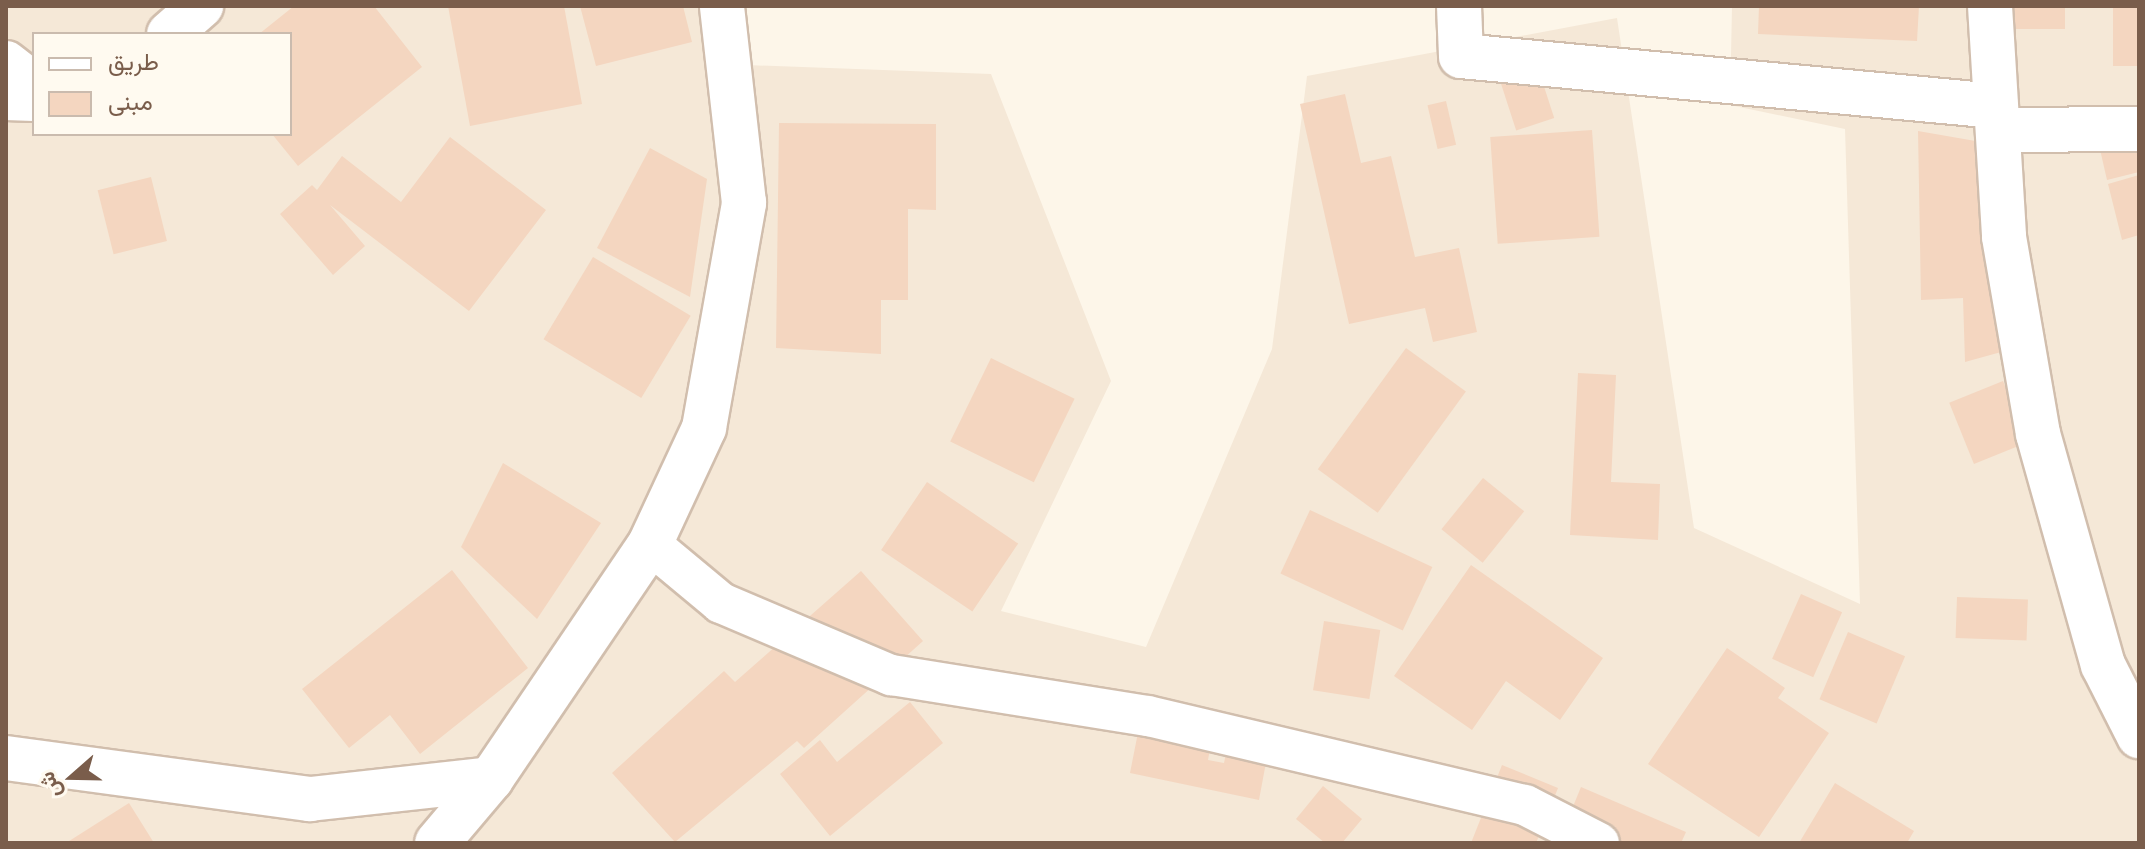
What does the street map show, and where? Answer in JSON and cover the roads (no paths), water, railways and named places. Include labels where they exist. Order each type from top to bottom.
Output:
[{"type":"street","points":[[171,32],[201,6]]},
{"type":"street","points":[[437,843],[491,779],[650,544],[704,428],[744,203],[722,6]]},
{"type":"street","points":[[1459,6],[1461,56],[1997,118],[2139,129]]},
{"type":"street","points":[[1990,6],[2004,237],[2038,434],[2103,665],[2139,736]]},
{"type":"street","points":[[6,63],[32,83]]},
{"type":"street","points":[[6,98],[32,99]]},
{"type":"street","points":[[650,544],[721,603],[891,675],[1148,716],[1510,801],[1599,843]]},
{"type":"street","points":[[6,758],[310,799],[491,779]]}]
